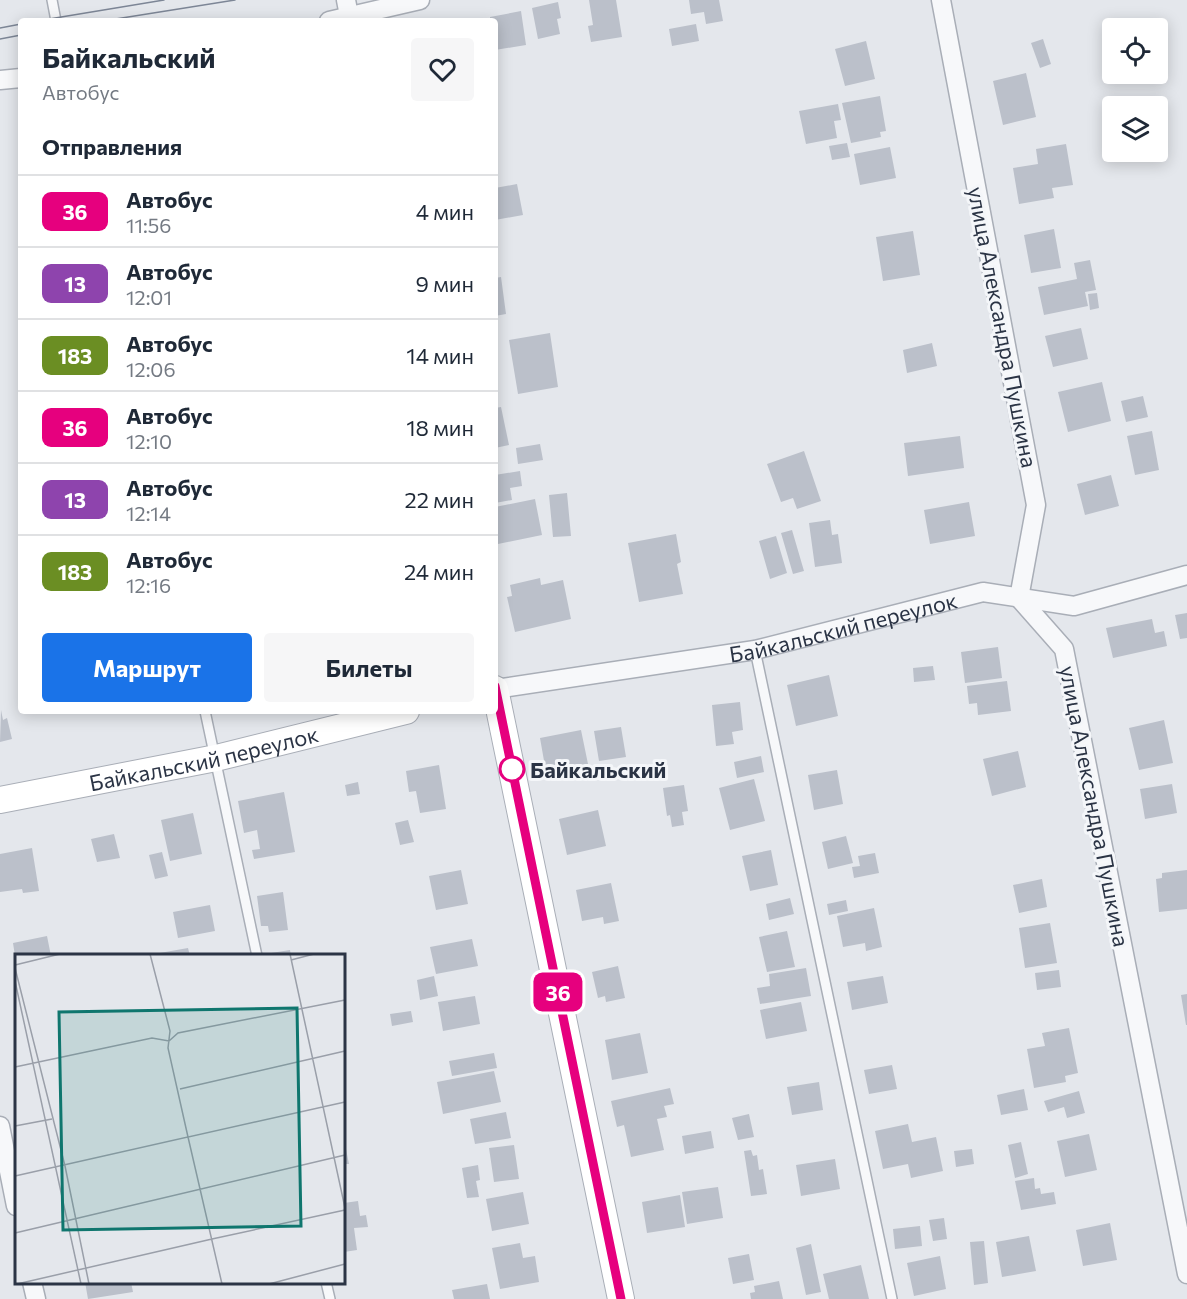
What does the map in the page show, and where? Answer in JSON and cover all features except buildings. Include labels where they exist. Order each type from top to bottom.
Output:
[{"type":"main road","points":[[498,703],[621,1299]]},
{"type":"main road","name":"Байкальский переулок","points":[[0,800],[216,758],[394,714]]},
{"type":"street","points":[[348,13],[420,0]]},
{"type":"street","name":"улица Александра Пушкина","points":[[941,0],[1036,505],[1019,598],[1064,649],[1187,1274]]},
{"type":"street","points":[[0,80],[18,78]]},
{"type":"street","name":"Байкальский переулок","points":[[498,688],[755,650],[983,592],[1074,606],[1187,575]]},
{"type":"street","points":[[0,1126],[15,1201]]},
{"type":"street","points":[[32,1284],[36,1299]]},
{"type":"lane","points":[[52,0],[55,18]]},
{"type":"lane","points":[[755,650],[892,1299]]},
{"type":"lane","points":[[206,714],[257,954]]},
{"type":"lane","points":[[326,1284],[330,1299]]},
{"type":"tram line","points":[[55,18],[164,0]]},
{"type":"tram line","points":[[122,18],[235,0]]},
{"type":"tram line","points":[[0,28],[18,25]]},
{"type":"tram line","points":[[0,39],[18,36]]},
{"type":"bus line","name":"36","points":[[498,701],[621,1299]]},
{"type":"place","name":"Байкальский","points":[[512,769]]}]
